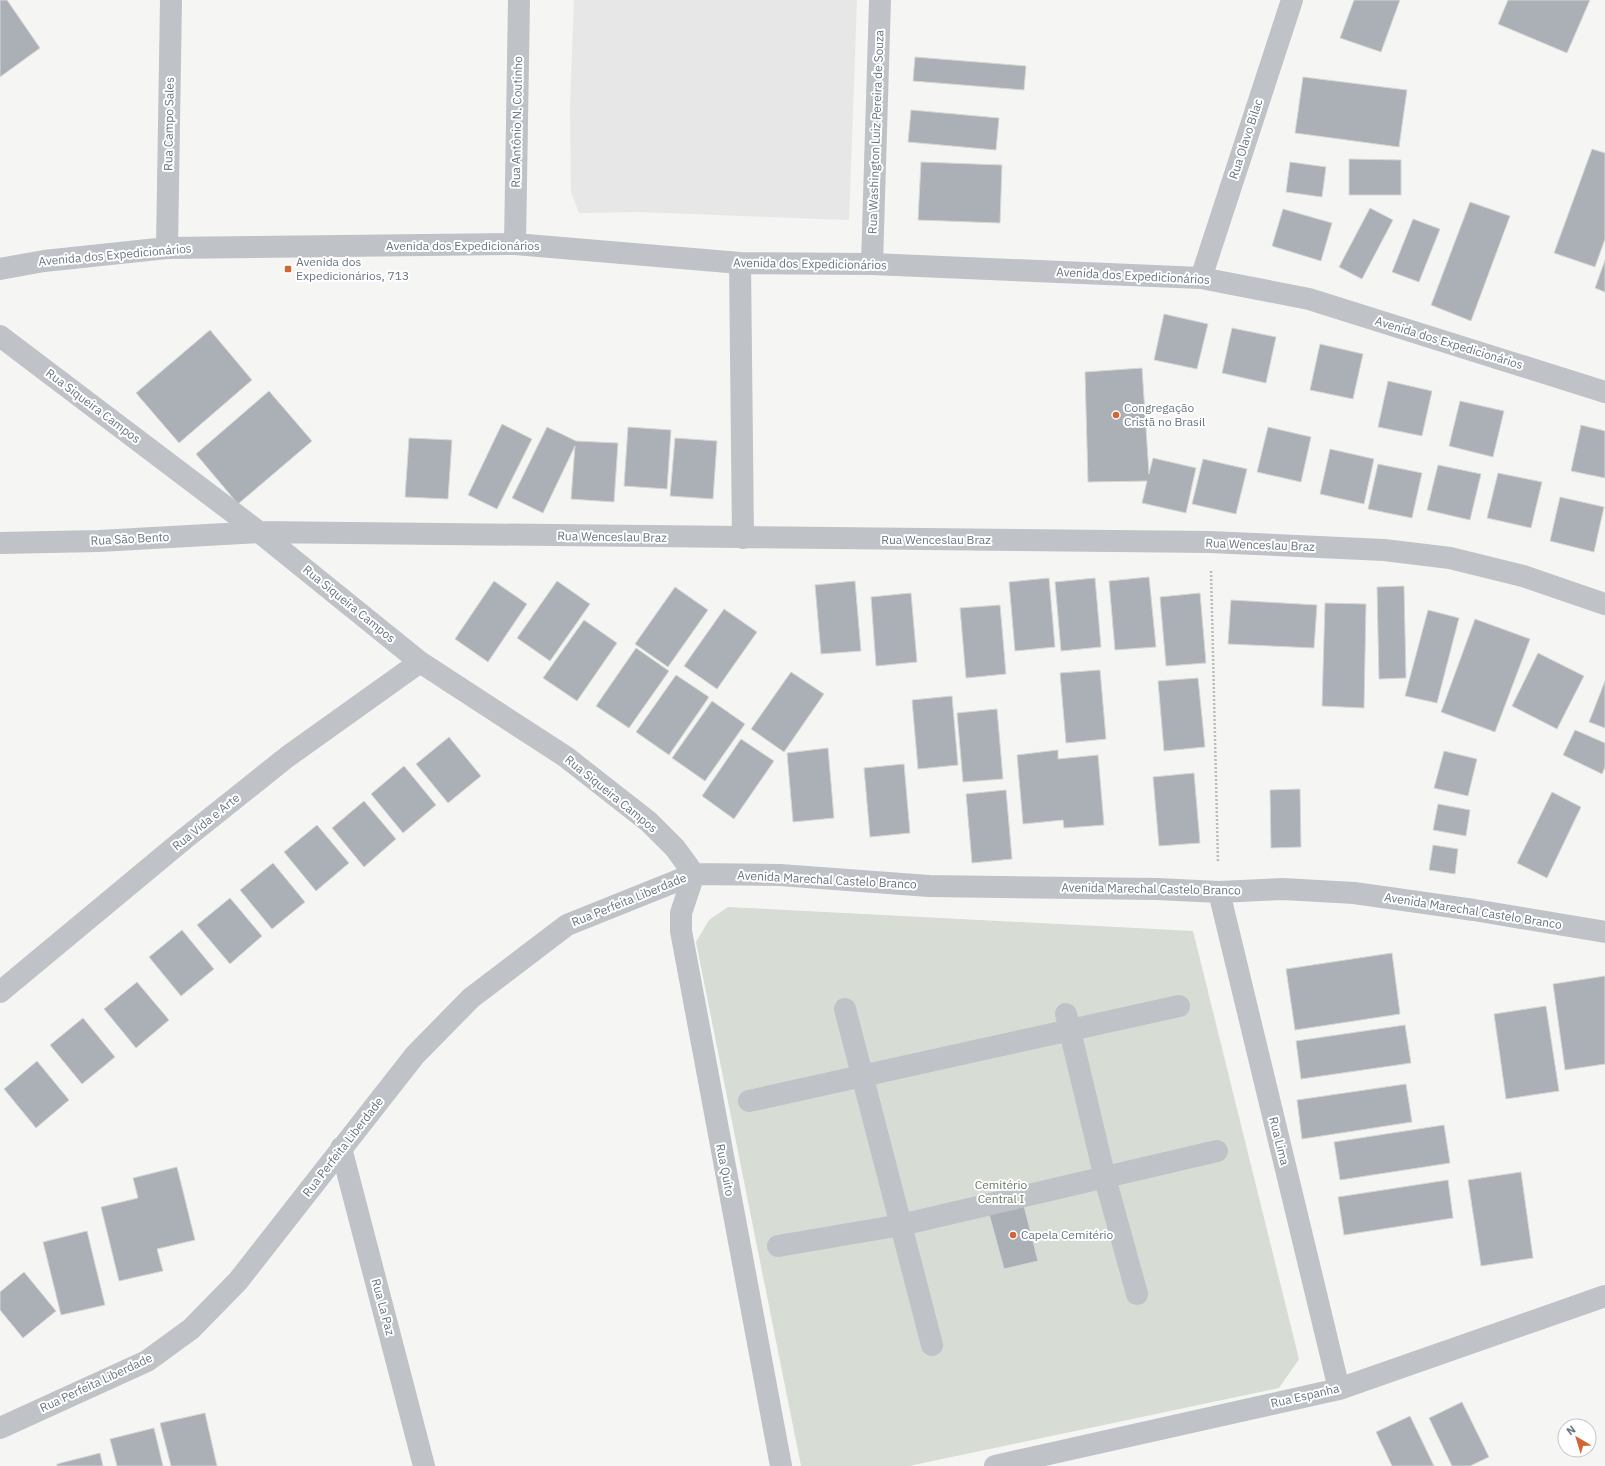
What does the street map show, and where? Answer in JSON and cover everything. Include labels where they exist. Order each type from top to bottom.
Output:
[{"type":"street","name":"Rua Campo Sales","points":[[167,248],[171,0]]},
{"type":"street","name":"Rua Antônio N. Coutinho","points":[[515,244],[519,0]]},
{"type":"street","name":"Rua Washington Luiz Pereira de Souza","points":[[872,264],[880,0]]},
{"type":"street","name":"Rua Olavo Bilac","points":[[1201,278],[1292,0]]},
{"type":"street","name":"Avenida dos Expedicionários","points":[[0,269],[44,260],[167,248],[515,244],[740,263],[872,264],[1201,278],[1309,299],[1605,392]]},
{"type":"street","points":[[740,263],[743,538]]},
{"type":"street","name":"Rua Siqueira Campos","points":[[0,336],[259,532],[420,662],[566,757],[649,822],[674,848],[694,874]]},
{"type":"street","name":"Rua Wenceslau Braz","points":[[259,532],[1210,542],[1384,550],[1450,558],[1523,576],[1605,604]]},
{"type":"street","name":"Rua São Bento","points":[[0,543],[99,541],[259,532]]},
{"type":"street","name":"Rua Vida e Arte","points":[[0,992],[183,840],[287,757],[420,662]]},
{"type":"street","name":"Avenida Marechal Castelo Branco","points":[[694,874],[780,875],[929,886],[1157,889],[1219,892],[1283,889],[1354,893],[1474,910],[1605,932]]},
{"type":"street","name":"Rua Perfeita Liberdade","points":[[0,1428],[147,1361],[191,1329],[238,1281],[416,1055],[471,998],[567,925],[694,874]]},
{"type":"street","name":"Rua Quito","points":[[694,874],[681,912],[681,931],[781,1466]]},
{"type":"street","name":"Rua Lima","points":[[1219,892],[1339,1389]]},
{"type":"street","points":[[749,1101],[862,1076],[1068,1022],[1179,1006]]},
{"type":"street","points":[[845,1009],[932,1345]]},
{"type":"street","points":[[1068,1022],[1105,1178],[1137,1294]]},
{"type":"street","name":"Rua La Paz","points":[[342,1148],[424,1466]]},
{"type":"street","points":[[778,1246],[900,1225],[1217,1151]]},
{"type":"street","name":"Rua Espanha","points":[[995,1466],[1339,1389],[1605,1296]]},
{"type":"path","points":[[1210,542],[1219,892]]},
{"type":"shaded area","points":[[574,0],[857,0],[849,220],[639,212],[579,213],[571,192],[570,107]]},
{"type":"green space","name":"Cemitério Central I","points":[[728,907],[1193,931],[1299,1359],[1279,1388],[909,1466],[801,1466],[696,942],[709,920]]},
{"type":"building","points":[[0,0],[7,0],[40,48],[0,77]]},
{"type":"building","points":[[1354,0],[1400,0],[1381,52],[1340,38]]},
{"type":"building","points":[[1508,0],[1590,0],[1567,53],[1498,24]]},
{"type":"building","points":[[915,57],[1026,66],[1024,90],[913,81]]},
{"type":"building","points":[[1303,77],[1407,90],[1399,147],[1295,133]]},
{"type":"building","points":[[911,110],[999,118],[996,150],[908,142]]},
{"type":"building","points":[[1592,149],[1605,153],[1605,239],[1595,267],[1554,253]]},
{"type":"building","points":[[1349,159],[1401,160],[1401,195],[1349,195]]},
{"type":"building","points":[[921,162],[1002,165],[1000,223],[918,220]]},
{"type":"building","points":[[1290,162],[1326,167],[1322,197],[1286,192]]},
{"type":"building","points":[[1470,202],[1510,216],[1471,321],[1431,305]]},
{"type":"building","points":[[1370,208],[1393,220],[1362,279],[1339,267]]},
{"type":"building","points":[[1283,209],[1332,223],[1321,261],[1272,246]]},
{"type":"building","points":[[1413,219],[1440,229],[1419,282],[1392,272]]},
{"type":"building","points":[[1605,260],[1605,292],[1595,288]]},
{"type":"building","points":[[1164,314],[1208,324],[1197,369],[1154,360]]},
{"type":"building","points":[[1232,328],[1276,337],[1266,383],[1222,373]]},
{"type":"building","points":[[210,330],[252,380],[179,443],[136,393]]},
{"type":"building","points":[[1320,344],[1363,354],[1353,399],[1310,390]]},
{"type":"building","name":"Congregação Cristã no Brasil","points":[[1142,368],[1149,474],[1153,458],[1196,468],[1186,513],[1142,503],[1147,481],[1088,482],[1085,372]]},
{"type":"building","points":[[1388,381],[1432,391],[1422,436],[1378,427]]},
{"type":"building","points":[[269,391],[312,441],[238,504],[196,454]]},
{"type":"building","points":[[1460,401],[1504,411],[1493,457],[1449,446]]},
{"type":"building","points":[[502,424],[532,439],[497,509],[468,495]]},
{"type":"building","points":[[1581,425],[1605,431],[1605,478],[1571,471]]},
{"type":"building","points":[[547,427],[576,441],[618,443],[614,502],[571,499],[575,446],[543,513],[512,498]]},
{"type":"building","points":[[628,427],[671,430],[667,489],[624,486]]},
{"type":"building","points":[[1268,427],[1311,437],[1301,482],[1257,472]]},
{"type":"building","points":[[409,438],[452,440],[448,499],[405,497]]},
{"type":"building","points":[[675,438],[717,441],[713,499],[670,496]]},
{"type":"building","points":[[1330,449],[1374,459],[1364,504],[1320,494]]},
{"type":"building","points":[[1203,459],[1247,469],[1236,514],[1192,504]]},
{"type":"building","points":[[1378,464],[1422,473],[1412,518],[1368,509]]},
{"type":"building","points":[[1438,465],[1481,474],[1470,520],[1427,510]]},
{"type":"building","points":[[1498,473],[1542,482],[1531,528],[1487,518]]},
{"type":"building","points":[[1560,497],[1604,507],[1594,552],[1550,541]]},
{"type":"building","points":[[1149,577],[1156,647],[1115,650],[1109,581]]},
{"type":"building","points":[[1049,578],[1055,647],[1015,651],[1009,582]]},
{"type":"building","points":[[1095,578],[1101,647],[1061,651],[1055,582]]},
{"type":"building","points":[[494,581],[527,604],[488,662],[455,639]]},
{"type":"building","points":[[557,581],[590,604],[550,661],[517,638]]},
{"type":"building","points":[[855,581],[861,651],[821,654],[815,585]]},
{"type":"building","points":[[1404,586],[1406,678],[1379,679],[1377,587]]},
{"type":"building","points":[[675,587],[708,610],[668,667],[635,644]]},
{"type":"building","points":[[911,593],[917,662],[876,666],[871,597]]},
{"type":"building","points":[[1200,593],[1206,663],[1166,666],[1160,597]]},
{"type":"building","points":[[1231,600],[1317,605],[1314,648],[1228,644]]},
{"type":"building","points":[[1325,603],[1366,604],[1364,708],[1322,706]]},
{"type":"building","points":[[1000,605],[1006,674],[966,678],[960,608]]},
{"type":"building","points":[[724,609],[757,632],[717,689],[684,666]]},
{"type":"building","points":[[1428,610],[1459,618],[1437,703],[1405,696]]},
{"type":"building","points":[[1475,619],[1530,639],[1495,732],[1441,712]]},
{"type":"building","points":[[584,620],[617,643],[577,701],[543,678]]},
{"type":"building","points":[[636,648],[669,671],[629,728],[596,706]]},
{"type":"building","points":[[1538,653],[1584,676],[1557,729],[1512,706]]},
{"type":"building","points":[[1100,670],[1106,739],[1066,743],[1060,673]]},
{"type":"building","points":[[791,672],[824,694],[784,752],[751,729]]},
{"type":"building","points":[[676,675],[709,697],[669,755],[636,732]]},
{"type":"building","points":[[1198,678],[1205,747],[1164,751],[1158,681]]},
{"type":"building","points":[[1605,681],[1605,728],[1589,722]]},
{"type":"building","points":[[952,696],[958,765],[918,769],[912,700]]},
{"type":"building","points":[[712,701],[745,724],[705,781],[672,758]]},
{"type":"building","points":[[997,709],[1003,779],[963,782],[957,713]]},
{"type":"building","points":[[1575,730],[1605,743],[1605,767],[1602,774],[1563,755]]},
{"type":"building","points":[[449,737],[481,776],[448,803],[416,764]]},
{"type":"building","points":[[741,739],[774,761],[734,819],[702,796]]},
{"type":"building","points":[[828,748],[834,818],[793,822],[787,753]]},
{"type":"building","points":[[1058,750],[1058,759],[1098,755],[1104,825],[1064,828],[1063,820],[1023,824],[1017,755]]},
{"type":"building","points":[[1444,751],[1477,759],[1468,796],[1434,788]]},
{"type":"building","points":[[904,764],[910,833],[870,837],[864,768]]},
{"type":"building","points":[[404,766],[436,805],[403,833],[371,794]]},
{"type":"building","points":[[1194,773],[1200,843],[1159,846],[1153,777]]},
{"type":"building","points":[[1300,789],[1301,847],[1271,848],[1270,790]]},
{"type":"building","points":[[1006,790],[1012,859],[972,863],[966,794]]},
{"type":"building","points":[[1552,792],[1581,807],[1547,878],[1517,863]]},
{"type":"building","points":[[364,801],[396,839],[364,867],[332,828]]},
{"type":"building","points":[[1438,804],[1470,810],[1466,836],[1433,830]]},
{"type":"building","points":[[317,825],[349,863],[316,891],[284,852]]},
{"type":"building","points":[[1433,845],[1458,849],[1455,874],[1429,870]]},
{"type":"building","points":[[273,863],[305,902],[272,929],[240,890]]},
{"type":"building","points":[[230,898],[262,936],[230,964],[197,925]]},
{"type":"building","points":[[182,930],[214,969],[181,996],[149,957]]},
{"type":"building","points":[[1392,953],[1400,1014],[1295,1030],[1286,969]]},
{"type":"building","points":[[1605,976],[1605,1064],[1565,1070],[1553,984]]},
{"type":"building","points":[[137,982],[169,1020],[136,1048],[104,1009]]},
{"type":"building","points":[[1546,1006],[1559,1091],[1506,1099],[1494,1014]]},
{"type":"building","points":[[83,1018],[115,1057],[82,1084],[50,1045]]},
{"type":"building","points":[[1405,1025],[1411,1063],[1301,1079],[1296,1041]]},
{"type":"building","points":[[37,1061],[69,1100],[36,1128],[4,1089]]},
{"type":"building","points":[[1406,1084],[1412,1122],[1302,1139],[1297,1100]]},
{"type":"building","points":[[1444,1125],[1450,1163],[1340,1180],[1334,1142]]},
{"type":"building","points":[[177,1167],[195,1240],[157,1249],[163,1271],[119,1281],[101,1207],[138,1198],[133,1178]]},
{"type":"building","points":[[1521,1172],[1533,1258],[1481,1266],[1468,1180]]},
{"type":"building","points":[[1448,1180],[1453,1218],[1344,1235],[1338,1197]]},
{"type":"building","name":"Capela Cemitério","points":[[1023,1202],[1038,1261],[1004,1269],[988,1210]]},
{"type":"building","points":[[87,1231],[105,1305],[61,1315],[43,1242]]},
{"type":"building","points":[[24,1272],[56,1311],[23,1338],[0,1310],[0,1292]]},
{"type":"building","points":[[1462,1402],[1489,1457],[1470,1466],[1452,1466],[1429,1418]]},
{"type":"building","points":[[205,1413],[217,1466],[171,1466],[160,1423]]},
{"type":"building","points":[[1410,1416],[1434,1466],[1392,1466],[1376,1432]]},
{"type":"building","points":[[154,1428],[163,1466],[117,1466],[110,1439]]},
{"type":"building","points":[[100,1453],[103,1466],[57,1466],[57,1464]]},
{"type":"place","name":"Avenida dos Expedicionários, 713","points":[[288,269]]},
{"type":"place","name":"Congregação Cristã no Brasil","points":[[1116,415]]},
{"type":"place","name":"Capela Cemitério","points":[[1013,1235]]}]
